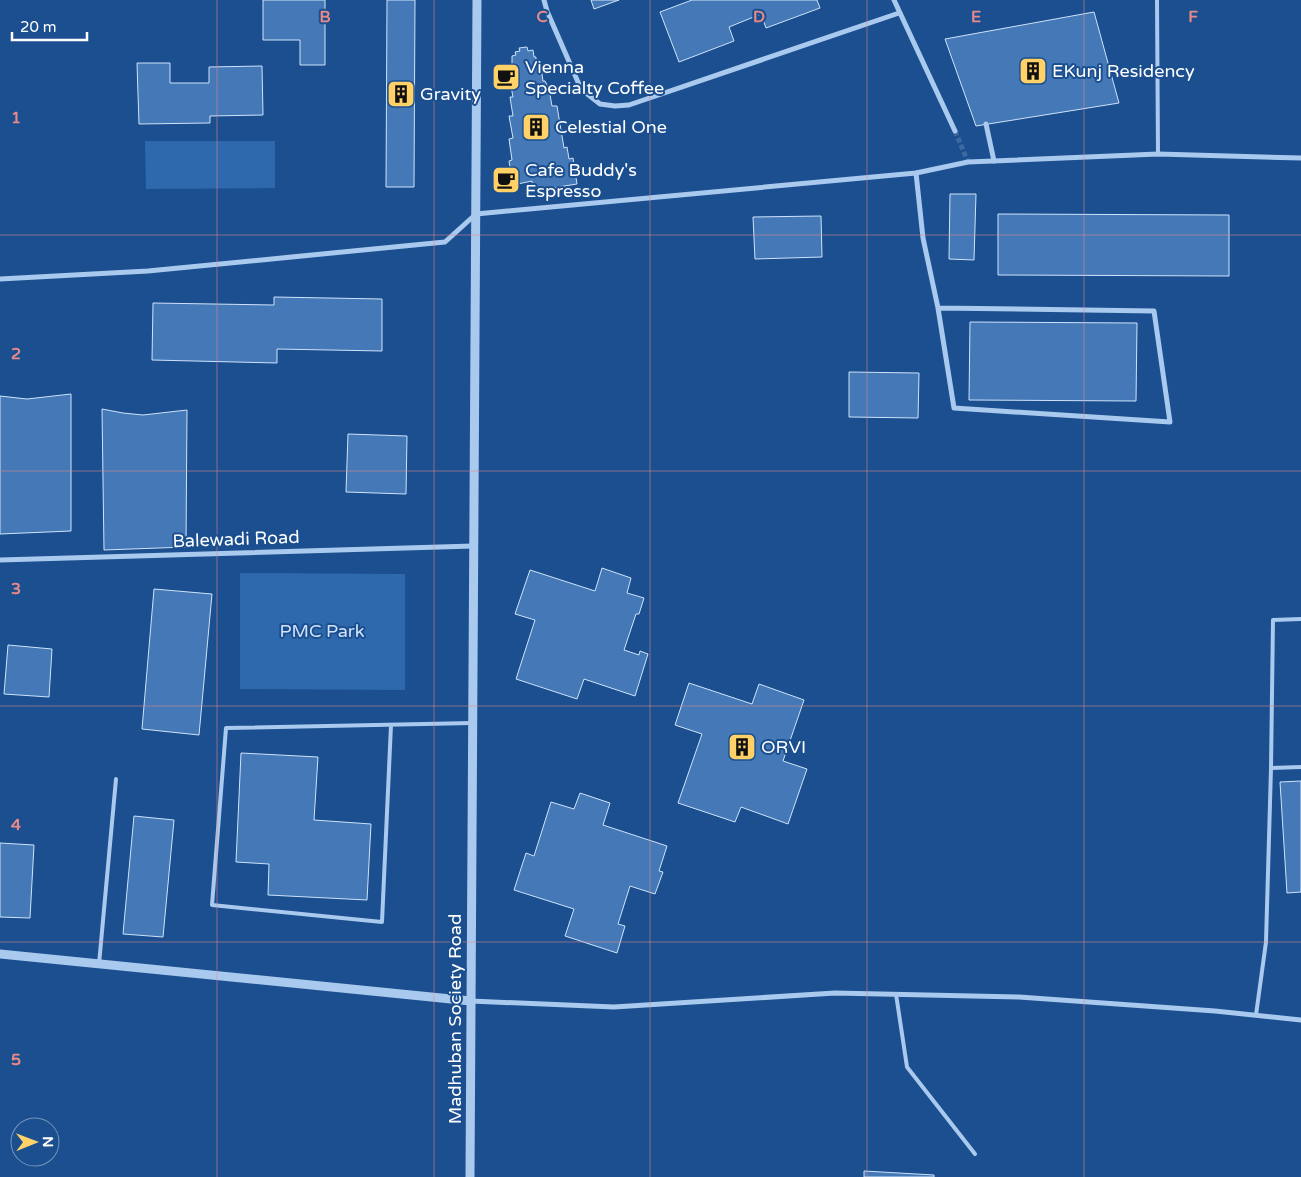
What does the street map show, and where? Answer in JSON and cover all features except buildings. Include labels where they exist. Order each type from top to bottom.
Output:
[{"type":"street","name":"Madhuban Society Road","points":[[470,1177],[477,0]]},
{"type":"street","points":[[544,0],[581,89],[600,104],[615,106],[629,105],[900,13]]},
{"type":"street","points":[[894,0],[955,131]]},
{"type":"street","points":[[986,124],[994,161]]},
{"type":"street","points":[[0,279],[148,271],[445,242],[476,214],[916,173],[968,162],[1158,154],[1301,158]]},
{"type":"street","points":[[916,173],[923,238],[938,308],[954,408],[1170,422],[1154,310],[938,308]]},
{"type":"street","name":"Balewadi Road","points":[[0,560],[473,546]]},
{"type":"street","points":[[0,954],[471,1001],[614,1007],[834,993],[896,994],[1019,997],[1215,1011],[1301,1020]]},
{"type":"lane","points":[[1157,0],[1158,154]]},
{"type":"lane","points":[[1256,1015],[1266,942],[1273,620],[1301,619]]},
{"type":"lane","points":[[391,724],[382,922],[212,905],[226,728],[391,724],[472,723]]},
{"type":"lane","points":[[1271,768],[1301,767]]},
{"type":"lane","points":[[99,964],[116,779]]},
{"type":"lane","points":[[896,994],[907,1067],[975,1154]]},
{"type":"green space","points":[[145,141],[275,141],[275,188],[146,189]]},
{"type":"green space","name":"PMC Park","points":[[240,573],[405,574],[405,690],[240,689]]},
{"type":"tunnel","points":[[955,131],[968,162]]},
{"type":"place","name":"EKunj Residency","points":[[1033,71]]},
{"type":"place","name":"Vienna Specialty Coffee","points":[[506,77]]},
{"type":"place","name":"Gravity","points":[[401,94]]},
{"type":"place","name":"Celestial One","points":[[536,127]]},
{"type":"place","name":"Cafe Buddy's Espresso","points":[[506,180]]},
{"type":"place","name":"ORVI","points":[[742,747]]}]
